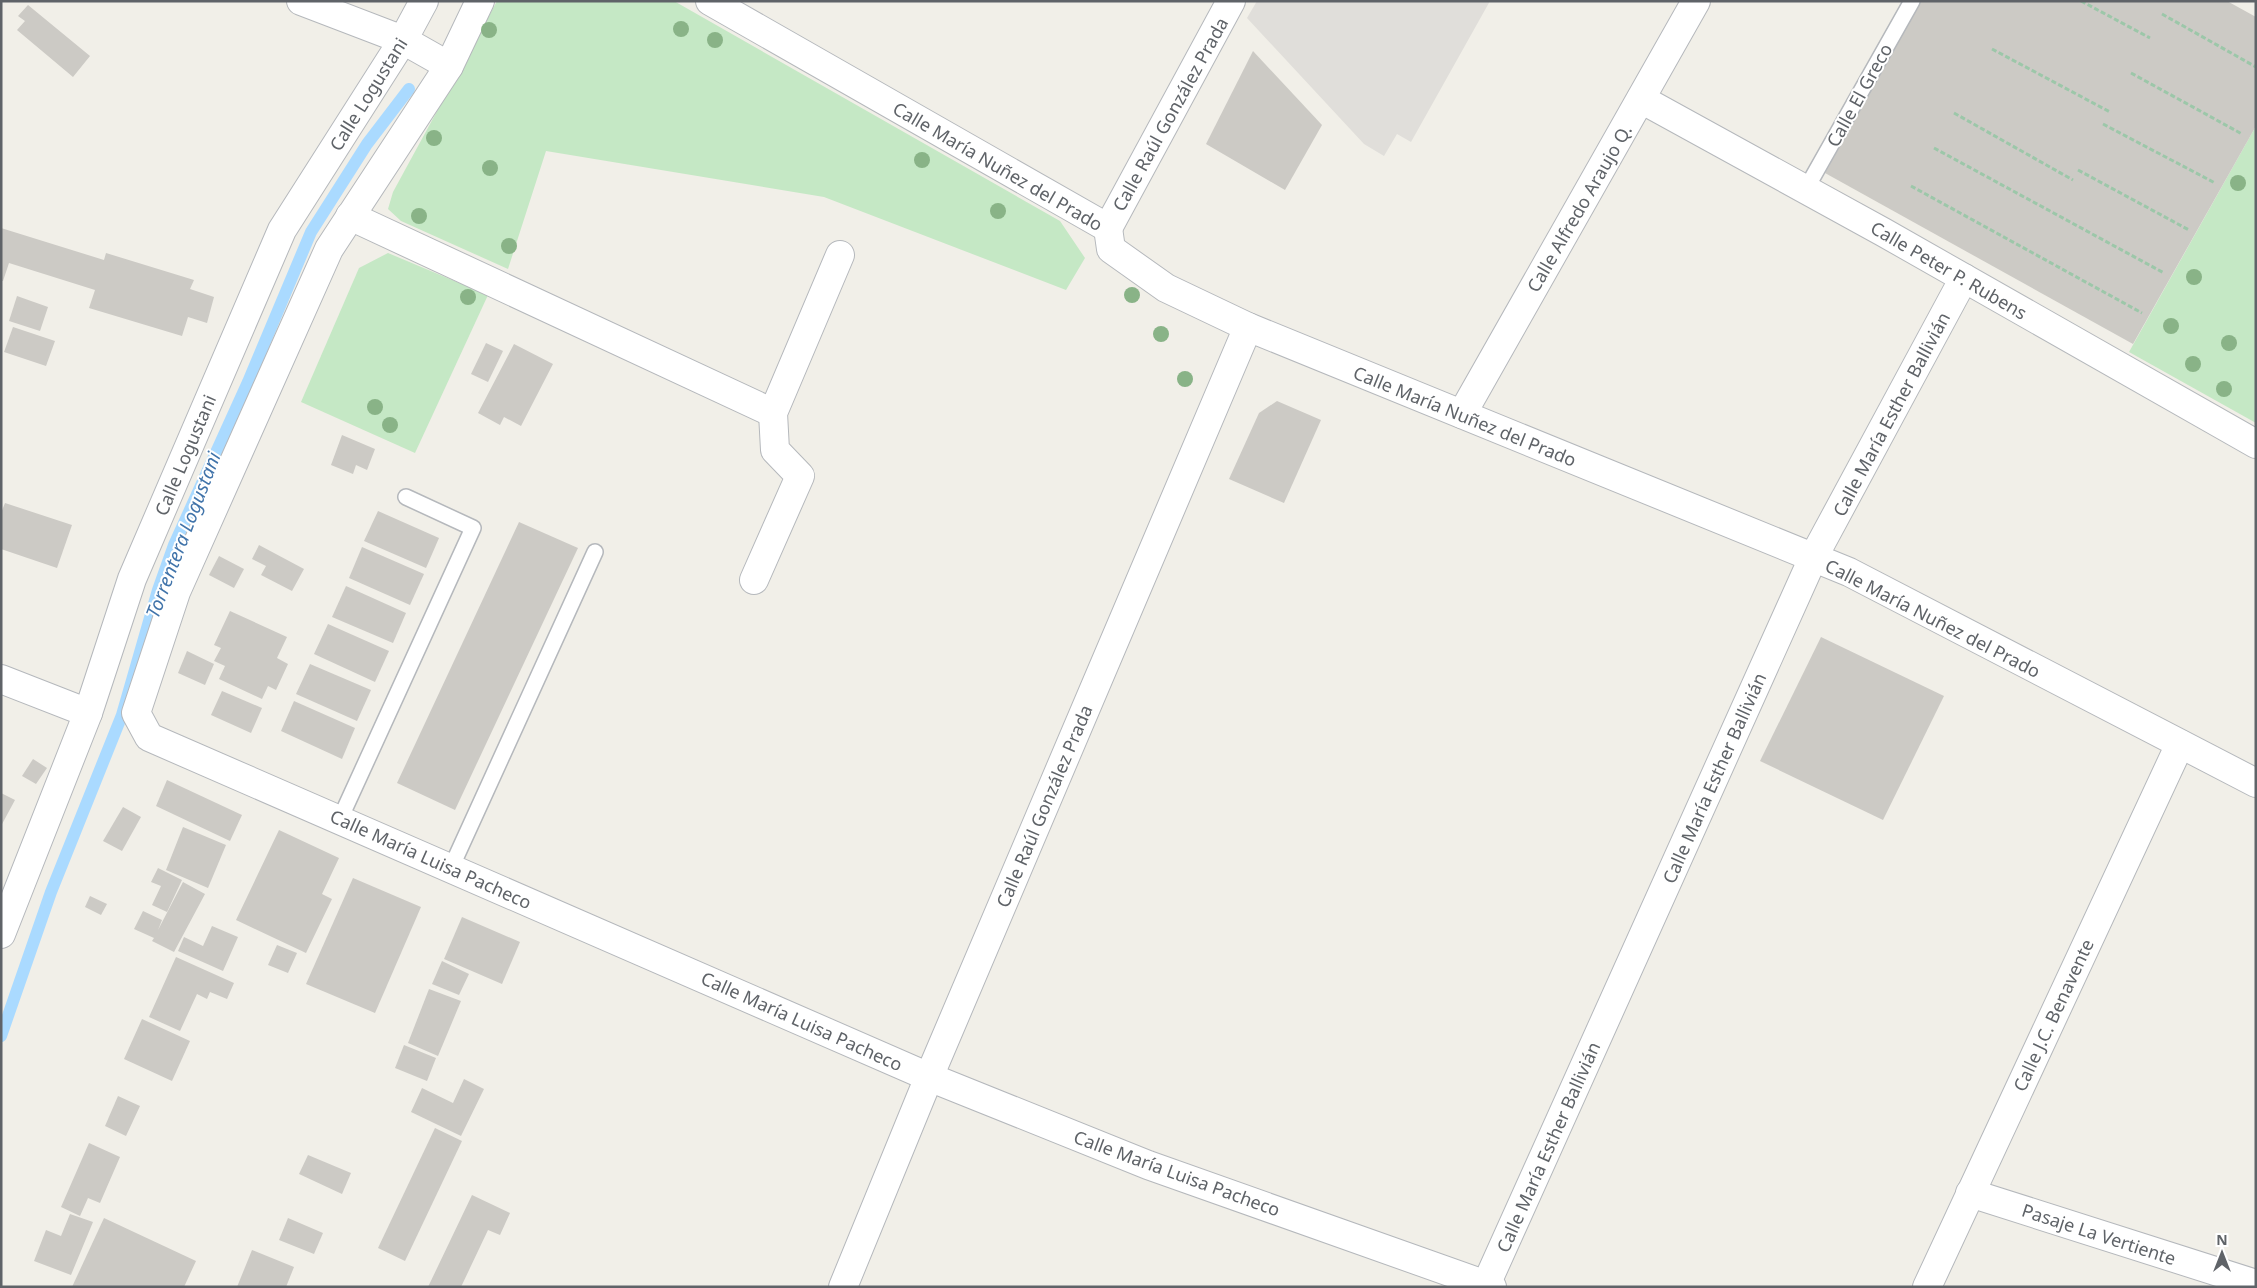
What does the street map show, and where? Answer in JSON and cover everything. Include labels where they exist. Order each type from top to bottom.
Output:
[{"type":"street","points":[[301,1],[403,40],[449,66]]},
{"type":"street","name":"Calle Logustani","points":[[1,934],[88,712],[132,579],[282,230],[403,40],[424,1]]},
{"type":"street","points":[[480,1],[449,66],[350,216],[774,413]]},
{"type":"street","name":"Calle María Nuñez del Prado","points":[[710,1],[1108,228],[1111,249],[1158,282],[1248,327],[1849,572],[2256,783]]},
{"type":"street","name":"Calle Raúl González Prada","points":[[1108,228],[1232,1]]},
{"type":"street","name":"Calle Alfredo Araujo Q.","points":[[1462,414],[1696,1]]},
{"type":"street","name":"Calle Peter P. Rubens","points":[[1641,99],[1806,189],[2256,444]]},
{"type":"street","name":"Calle María Luisa Pacheco","points":[[350,216],[329,249],[176,592],[136,713],[149,737],[929,1077],[1148,1165],[1488,1286]]},
{"type":"street","points":[[754,580],[800,476],[775,450],[774,413],[840,255]]},
{"type":"street","name":"Calle María Esther Ballivián","points":[[1488,1286],[1813,558],[1964,278]]},
{"type":"street","name":"Calle Raúl González Prada","points":[[843,1287],[929,1077],[1248,327]]},
{"type":"street","points":[[1,679],[88,712]]},
{"type":"street","name":"Calle J.C. Benavente","points":[[1927,1287],[2180,744]]},
{"type":"street","name":"Pasaje La Vertiente","points":[[1970,1193],[2256,1284]]},
{"type":"lane","name":"Calle El Greco","points":[[1806,189],[1912,1]]},
{"type":"lane","points":[[340,819],[473,528],[406,497]]},
{"type":"lane","points":[[451,868],[595,552]]},
{"type":"path","points":[[2081,1],[2150,38]]},
{"type":"path","points":[[2162,14],[2256,67]]},
{"type":"path","points":[[1992,49],[2110,112]]},
{"type":"path","points":[[2131,73],[2242,134]]},
{"type":"path","points":[[1954,114],[2073,180]]},
{"type":"path","points":[[2103,124],[2215,183]]},
{"type":"path","points":[[1934,148],[2164,273]]},
{"type":"path","points":[[2078,170],[2189,230]]},
{"type":"path","points":[[1911,186],[2142,313]]},
{"type":"shaded area","points":[[1257,1],[1490,1],[1411,142],[1397,134],[1384,156],[1364,144],[1247,18]]},
{"type":"green space","points":[[497,1],[674,1],[1060,221],[1085,258],[1066,290],[824,197],[546,151],[508,269],[401,221],[388,209],[393,192]]},
{"type":"green space","points":[[2256,126],[2256,423],[2129,352]]},
{"type":"green space","points":[[388,253],[488,295],[415,453],[301,402],[359,268]]},
{"type":"building","points":[[1921,1],[2227,1],[2256,17],[2256,126],[2133,344],[1825,173]]},
{"type":"building","points":[[28,5],[90,56],[73,77],[17,30],[25,21],[18,16]]},
{"type":"building","points":[[1253,51],[1322,125],[1285,190],[1206,144]]},
{"type":"building","points":[[1,228],[104,260],[106,253],[194,280],[190,289],[214,297],[207,323],[188,317],[182,336],[89,308],[95,290],[9,263],[3,281],[1,281]]},
{"type":"building","points":[[17,296],[48,307],[40,331],[9,321]]},
{"type":"building","points":[[13,327],[55,341],[46,366],[4,352]]},
{"type":"building","points":[[486,343],[503,351],[488,382],[471,374]]},
{"type":"building","points":[[514,344],[553,364],[521,426],[504,417],[500,425],[478,413]]},
{"type":"building","points":[[1277,401],[1321,420],[1284,503],[1229,479],[1259,413]]},
{"type":"building","points":[[342,435],[375,449],[367,470],[356,465],[353,474],[331,465]]},
{"type":"building","points":[[5,503],[72,525],[57,568],[1,549],[1,513]]},
{"type":"building","points":[[378,511],[439,538],[426,568],[364,541]]},
{"type":"building","points":[[519,522],[578,548],[455,810],[397,783]]},
{"type":"building","points":[[259,545],[304,569],[292,591],[261,575],[266,566],[252,559]]},
{"type":"building","points":[[362,547],[424,574],[410,605],[349,578]]},
{"type":"building","points":[[219,556],[244,569],[234,588],[209,575]]},
{"type":"building","points":[[346,586],[406,613],[393,643],[332,617]]},
{"type":"building","points":[[230,611],[287,637],[277,658],[288,664],[276,690],[268,686],[262,699],[219,679],[225,666],[214,661],[221,648],[214,645]]},
{"type":"building","points":[[328,624],[389,651],[375,682],[314,654]]},
{"type":"building","points":[[1821,637],[1944,696],[1883,820],[1760,761]]},
{"type":"building","points":[[187,651],[214,664],[205,685],[178,673]]},
{"type":"building","points":[[310,664],[371,690],[357,721],[296,694]]},
{"type":"building","points":[[222,691],[262,708],[251,733],[211,715]]},
{"type":"building","points":[[294,701],[355,728],[342,759],[281,731]]},
{"type":"building","points":[[33,759],[47,768],[36,784],[22,776]]},
{"type":"building","points":[[167,780],[242,815],[230,841],[156,806]]},
{"type":"building","points":[[1,793],[15,800],[1,826]]},
{"type":"building","points":[[123,807],[141,817],[122,851],[103,841]]},
{"type":"building","points":[[183,827],[226,845],[208,888],[166,870]]},
{"type":"building","points":[[279,830],[339,858],[322,894],[332,899],[306,953],[236,920]]},
{"type":"building","points":[[158,868],[182,880],[167,912],[152,905],[161,886],[151,882]]},
{"type":"building","points":[[353,878],[421,907],[375,1013],[306,984]]},
{"type":"building","points":[[183,882],[205,894],[174,952],[152,941],[154,938],[134,929],[143,911],[162,920],[158,930]]},
{"type":"building","points":[[90,896],[107,904],[101,915],[85,907]]},
{"type":"building","points":[[462,917],[520,942],[502,984],[444,959]]},
{"type":"building","points":[[212,926],[238,937],[223,971],[178,951],[184,937],[203,946]]},
{"type":"building","points":[[277,945],[297,953],[288,973],[268,965]]},
{"type":"building","points":[[176,957],[234,983],[227,999],[210,992],[207,999],[197,994],[180,1031],[149,1017]]},
{"type":"building","points":[[442,961],[469,974],[459,995],[432,984]]},
{"type":"building","points":[[429,989],[461,1001],[438,1056],[408,1043]]},
{"type":"building","points":[[142,1019],[190,1041],[172,1081],[124,1059]]},
{"type":"building","points":[[404,1045],[436,1058],[427,1081],[395,1068]]},
{"type":"building","points":[[464,1079],[484,1089],[461,1136],[411,1112],[422,1088],[453,1103]]},
{"type":"building","points":[[118,1096],[140,1106],[126,1136],[105,1126]]},
{"type":"building","points":[[435,1128],[462,1141],[405,1261],[378,1248]]},
{"type":"building","points":[[89,1143],[120,1157],[100,1203],[88,1198],[80,1216],[61,1207]]},
{"type":"building","points":[[308,1155],[351,1173],[342,1194],[299,1174]]},
{"type":"building","points":[[472,1195],[510,1213],[500,1235],[488,1230],[461,1287],[428,1287]]},
{"type":"building","points":[[70,1214],[93,1222],[71,1275],[34,1261],[46,1230],[61,1236]]},
{"type":"building","points":[[104,1218],[196,1261],[184,1287],[72,1287]]},
{"type":"building","points":[[288,1218],[323,1233],[314,1254],[279,1240]]},
{"type":"building","points":[[252,1250],[294,1267],[286,1287],[237,1287]]},
{"type":"waterway","name":"Torrentera Logustani","points":[[1,1036],[51,892],[122,715],[158,590],[174,545],[248,382],[311,232],[367,144],[409,89]]}]
